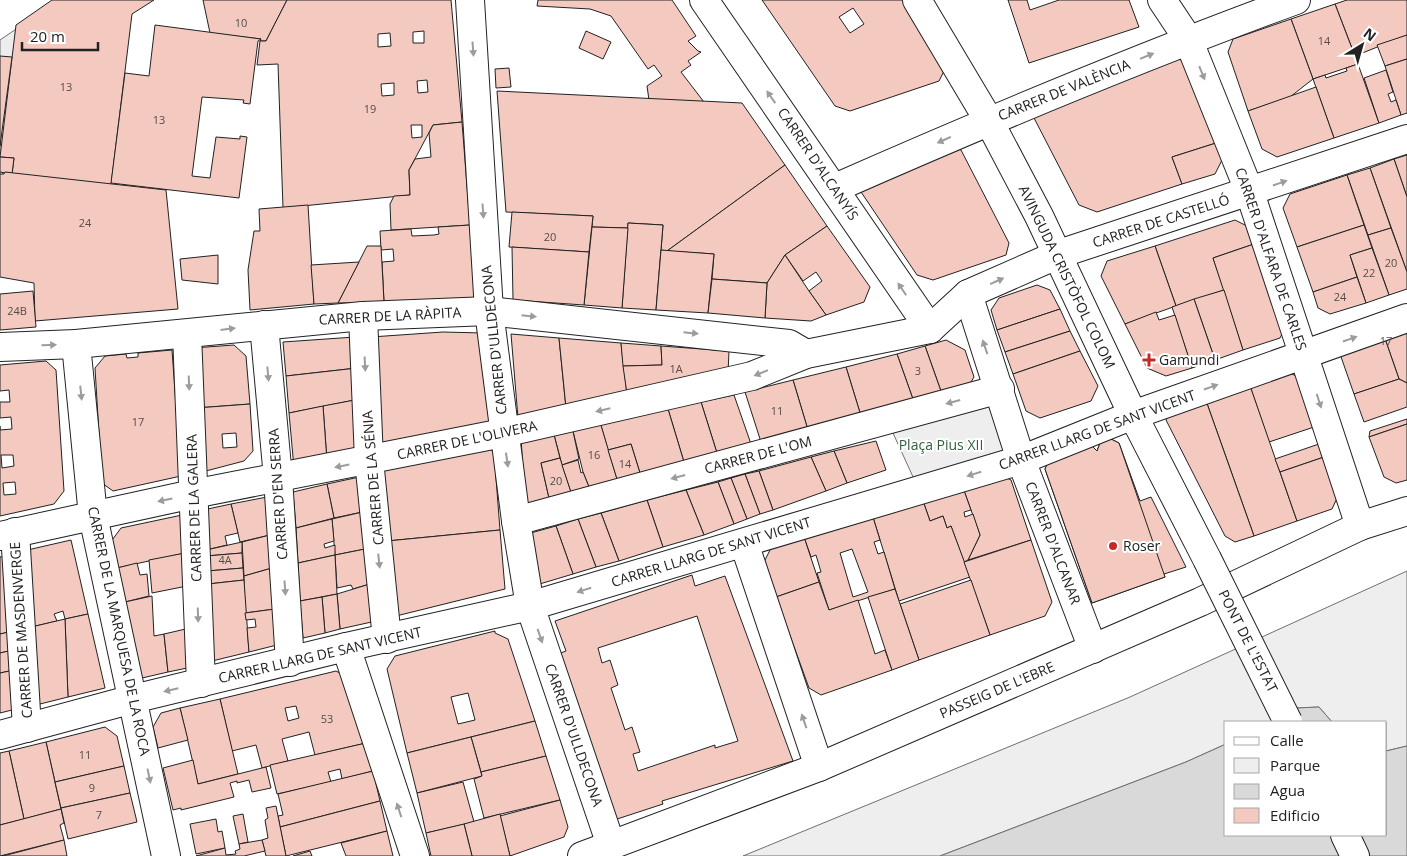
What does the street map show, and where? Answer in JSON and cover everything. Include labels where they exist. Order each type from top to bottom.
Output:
[{"type":"street","name":"CARRER D'ULLDECONA","points":[[470,0],[489,311],[503,433],[530,606],[611,845]]},
{"type":"street","name":"CARRER D'ALCANYÍS","points":[[704,0],[835,188],[930,329]]},
{"type":"street","name":"AVINGUDA CRISTÒFOL COLOM","points":[[917,0],[989,121],[1059,254],[1133,414],[1207,559]]},
{"type":"street","name":"CARRER D'ALFARA DE CARLES","points":[[1162,0],[1188,39],[1250,192],[1360,526]]},
{"type":"street","name":"CARRER DE VALÈNCIA","points":[[835,188],[989,121],[1188,39],[1296,0]]},
{"type":"street","name":"CARRER DE CASTELLÓ","points":[[930,329],[968,294],[1059,254],[1407,139]]},
{"type":"street","name":"CARRER D'ALCANAR","points":[[968,294],[1021,460],[1093,649]]},
{"type":"street","name":"CARRER DE LA RÀPITA","points":[[0,347],[76,344],[363,316],[489,311],[790,344],[806,354]]},
{"type":"street","name":"CARRER DE LA SÉNIA","points":[[363,316],[370,460],[387,639]]},
{"type":"street","name":"CARRER LLARG DE SANT VICENT","points":[[0,735],[133,699],[346,647],[530,606],[744,543],[1021,460],[1133,414],[1407,318]]},
{"type":"street","name":"CARRER D'EN SERRA","points":[[264,325],[278,478],[290,662]]},
{"type":"street","name":"CARRER DE L'OLIVERA","points":[[7,534],[193,494],[503,433],[752,376],[806,354],[930,329]]},
{"type":"street","name":"CARRER DE LA GALERA","points":[[187,334],[201,683]]},
{"type":"street","name":"CARRER DE LA MARQUESA DE LA ROCA","points":[[76,344],[93,516],[166,856]]},
{"type":"street","name":"CARRER DE L'OM","points":[[516,521],[1000,390]]},
{"type":"street","name":"PASSEIG DE L'EBRE","points":[[582,856],[819,767],[1200,602],[1360,526],[1407,511]]},
{"type":"street","name":"CARRER DE MASDENVERGE","points":[[7,534],[27,728]]},
{"type":"street","points":[[744,543],[819,767]]},
{"type":"street","name":"PONT DE L'ESTAT","points":[[1207,559],[1288,721]]},
{"type":"street","points":[[346,647],[415,856]]},
{"type":"street","points":[[1345,836],[1355,856]]},
{"type":"green space","name":"Plaça Pius XII","points":[[1000,389],[1021,460],[919,490],[887,420]]},
{"type":"green space","points":[[1407,571],[1407,746],[1387,751],[1387,721],[1331,721],[1319,707],[1297,708],[1272,721],[1224,721],[1224,745],[1186,762],[940,856],[743,856],[1130,697]]},
{"type":"shaded area","points":[[22,25],[0,195],[0,40]]},
{"type":"water","points":[[1319,707],[1331,721],[1272,721],[1297,708]]},
{"type":"water","points":[[1224,745],[1224,836],[1387,836],[1387,751],[1407,746],[1407,856],[940,856],[1186,762]]},
{"type":"building","points":[[52,0],[154,0],[132,14],[111,185],[12,174],[14,158],[0,157],[16,25]]},
{"type":"building","points":[[203,0],[287,0],[266,41],[260,41],[261,39],[210,33]]},
{"type":"building","points":[[287,0],[451,0],[462,122],[433,125],[409,170],[410,195],[283,208],[278,64],[257,65],[260,41],[266,41]],"holes":[[[424,31],[424,43],[413,43],[413,32]],[[390,33],[391,46],[378,47],[378,34]],[[427,80],[428,92],[418,93],[417,81]],[[394,83],[394,95],[382,96],[381,84]],[[411,125],[422,125],[422,137],[412,138]]]},
{"type":"building","points":[[538,0],[672,0],[696,36],[688,41],[701,52],[688,61],[691,65],[681,72],[704,102],[649,100],[647,86],[662,76],[654,65],[648,69],[611,16],[590,9],[537,6]]},
{"type":"building","points":[[762,0],[913,0],[947,65],[939,81],[850,111],[835,106]],"holes":[[[853,8],[864,24],[850,33],[839,17]]]},
{"type":"building","points":[[1008,0],[1027,0],[1030,10],[1059,0],[1129,0],[1139,27],[1029,63]]},
{"type":"building","points":[[1347,0],[1407,0],[1407,35],[1355,56],[1335,4]]},
{"type":"building","points":[[1335,4],[1358,64],[1313,79],[1291,19]]},
{"type":"building","points":[[1291,19],[1313,79],[1290,97],[1248,111],[1228,52],[1233,39]]},
{"type":"building","points":[[155,25],[261,39],[258,41],[250,104],[243,103],[244,100],[202,97],[192,176],[210,178],[216,137],[240,139],[240,136],[247,137],[239,198],[111,183],[125,73],[149,76]]},
{"type":"building","points":[[586,31],[611,42],[603,59],[579,48]]},
{"type":"building","points":[[1407,35],[1407,59],[1385,66],[1377,45]]},
{"type":"building","points":[[0,56],[12,57],[0,146]]},
{"type":"building","points":[[1174,57],[1188,63],[1216,143],[1172,157],[1182,184],[1097,212],[1079,205],[1033,116]]},
{"type":"building","points":[[1407,59],[1407,113],[1401,115],[1385,66]]},
{"type":"building","points":[[1358,64],[1379,123],[1334,138],[1313,79],[1325,75],[1326,78],[1347,71],[1346,68]]},
{"type":"building","points":[[509,68],[511,87],[496,88],[495,69]]},
{"type":"building","points":[[1386,70],[1393,92],[1388,94],[1391,102],[1396,100],[1401,115],[1379,123],[1364,78]]},
{"type":"building","points":[[1316,87],[1334,138],[1277,157],[1262,149],[1248,111]]},
{"type":"building","points":[[497,91],[742,103],[785,165],[667,251],[661,250],[663,225],[628,223],[628,228],[592,227],[593,216],[506,212]]},
{"type":"building","points":[[462,122],[470,225],[391,230],[390,204],[394,196],[410,195],[409,170],[415,159],[431,157],[429,133],[433,125]]},
{"type":"building","points":[[1216,143],[1222,160],[1215,174],[1182,184],[1172,157]]},
{"type":"building","points":[[949,146],[961,150],[1009,243],[1006,255],[933,280],[917,275],[859,189]]},
{"type":"building","points":[[1407,155],[1407,197],[1394,159]]},
{"type":"building","points":[[0,157],[14,158],[12,174],[0,172]]},
{"type":"building","points":[[1394,159],[1407,197],[1407,272],[1370,168]]},
{"type":"building","points":[[785,165],[827,226],[785,255],[767,283],[712,279],[714,254],[667,251]]},
{"type":"building","points":[[1370,168],[1391,228],[1368,235],[1347,175]]},
{"type":"building","points":[[5,172],[166,190],[178,309],[35,321],[34,283],[0,277],[0,174]]},
{"type":"building","points":[[1347,175],[1364,225],[1297,247],[1283,208],[1290,194]]},
{"type":"building","points":[[308,205],[314,304],[250,310],[248,270],[254,231],[260,231],[259,209]]},
{"type":"building","points":[[512,212],[593,216],[589,252],[509,247]]},
{"type":"building","points":[[1235,220],[1249,227],[1254,244],[1213,258],[1224,290],[1176,306],[1155,246]]},
{"type":"building","points":[[628,223],[663,225],[656,310],[622,308]]},
{"type":"building","points":[[470,225],[475,299],[384,302],[382,262],[394,261],[393,249],[381,250],[380,231],[411,229],[412,236],[434,235],[439,234],[438,227]]},
{"type":"building","points":[[1364,225],[1372,248],[1350,255],[1357,277],[1313,292],[1297,247]]},
{"type":"building","points":[[827,226],[870,287],[864,302],[826,315],[809,291],[822,281],[816,272],[803,281],[785,255]]},
{"type":"building","points":[[592,227],[628,228],[622,308],[584,305]]},
{"type":"building","points":[[1391,228],[1407,272],[1407,289],[1389,295],[1368,235]]},
{"type":"building","points":[[1254,244],[1285,328],[1280,338],[1243,350],[1213,258]]},
{"type":"building","points":[[367,246],[381,246],[384,302],[338,303]]},
{"type":"building","points":[[1155,246],[1176,306],[1125,324],[1101,276],[1107,261]]},
{"type":"building","points":[[512,247],[589,252],[584,305],[513,300]]},
{"type":"building","points":[[1372,248],[1389,295],[1366,303],[1350,255]]},
{"type":"building","points":[[661,250],[714,254],[708,313],[656,310]]},
{"type":"building","points":[[218,255],[218,284],[182,280],[180,259]]},
{"type":"building","points":[[785,255],[826,315],[811,321],[765,318],[767,283]]},
{"type":"building","points":[[359,262],[338,303],[314,304],[311,265]]},
{"type":"building","points":[[1357,277],[1366,303],[1330,314],[1318,308],[1313,292]]},
{"type":"building","points":[[712,279],[767,283],[765,318],[708,313]]},
{"type":"building","points":[[1037,285],[1050,290],[1060,309],[997,330],[991,310],[999,298]]},
{"type":"building","points":[[1224,290],[1243,350],[1215,360],[1194,299]]},
{"type":"building","points":[[33,291],[36,327],[0,330],[0,294]]},
{"type":"building","points":[[1194,299],[1215,360],[1192,368],[1172,307]]},
{"type":"building","points":[[1060,309],[1070,331],[1005,352],[997,330]]},
{"type":"building","points":[[1156,312],[1159,320],[1175,315],[1192,368],[1166,376],[1147,368],[1125,324]]},
{"type":"building","points":[[1403,322],[1407,333],[1407,383],[1399,379],[1382,330]]},
{"type":"building","points":[[1382,330],[1399,379],[1354,394],[1340,354]]},
{"type":"building","points":[[1070,331],[1080,351],[1013,374],[1005,352]]},
{"type":"building","points":[[443,332],[483,333],[490,425],[380,449],[371,337]]},
{"type":"building","points":[[511,334],[559,338],[566,408],[518,418]]},
{"type":"building","points":[[355,337],[357,368],[286,376],[283,342]]},
{"type":"building","points":[[559,338],[621,343],[627,394],[566,408]]},
{"type":"building","points":[[946,340],[965,350],[974,377],[968,387],[942,394],[925,346]]},
{"type":"building","points":[[621,343],[661,346],[662,365],[623,366]]},
{"type":"building","points":[[234,345],[246,356],[250,404],[196,408],[193,348]]},
{"type":"building","points":[[661,346],[729,351],[728,373],[627,394],[623,366],[662,365]]},
{"type":"building","points":[[925,346],[942,394],[914,402],[897,354]]},
{"type":"building","points":[[172,350],[181,476],[113,491],[102,483],[95,368],[105,356],[126,354],[127,358],[138,357],[138,353]]},
{"type":"building","points":[[1080,351],[1098,386],[1091,401],[1040,418],[1026,411],[1013,374]]},
{"type":"building","points":[[897,354],[914,402],[861,416],[846,367]]},
{"type":"building","points":[[46,361],[56,370],[64,491],[54,504],[0,516],[0,430],[12,429],[11,417],[0,418],[0,402],[10,402],[9,390],[0,391],[0,365]],"holes":[[[1,455],[13,455],[14,466],[2,468]],[[15,482],[16,494],[4,495],[3,483]]]},
{"type":"building","points":[[846,367],[861,416],[808,430],[793,380]]},
{"type":"building","points":[[357,368],[360,399],[289,413],[286,376]]},
{"type":"building","points":[[1282,369],[1296,376],[1314,427],[1269,442],[1248,380]]},
{"type":"building","points":[[1399,379],[1407,383],[1407,407],[1364,422],[1354,394]]},
{"type":"building","points":[[793,380],[808,430],[761,442],[745,392]]},
{"type":"building","points":[[1248,380],[1297,521],[1254,536],[1204,395]]},
{"type":"building","points":[[734,395],[751,444],[717,453],[701,402]]},
{"type":"building","points":[[1204,395],[1254,536],[1235,542],[1225,536],[1166,420],[1173,405]]},
{"type":"building","points":[[360,399],[365,453],[327,461],[323,406]]},
{"type":"building","points":[[701,402],[717,453],[684,462],[668,409]]},
{"type":"building","points":[[250,404],[253,451],[244,461],[202,472],[196,408]],"holes":[[[236,433],[237,447],[223,448],[222,434]]]},
{"type":"building","points":[[323,406],[327,461],[294,468],[289,413]]},
{"type":"building","points":[[668,409],[684,462],[640,473],[631,444],[608,450],[600,422]]},
{"type":"building","points":[[1407,419],[1407,424],[1369,437],[1370,431]]},
{"type":"building","points":[[600,422],[617,479],[589,487],[583,472],[572,427]]},
{"type":"building","points":[[1407,424],[1407,480],[1396,483],[1384,477],[1369,437]]},
{"type":"building","points":[[572,427],[579,459],[562,465],[553,431]]},
{"type":"building","points":[[553,431],[560,458],[541,463],[549,498],[525,504],[521,437]]},
{"type":"building","name":"Roser","points":[[1111,439],[1119,443],[1140,501],[1151,497],[1186,567],[1164,574],[1165,577],[1092,603],[1045,469],[1050,458],[1060,455],[1066,458],[1067,455],[1091,445],[1097,451],[1100,443]]},
{"type":"building","name":"Roser","points":[[1111,439],[1119,443],[1165,577],[1092,603],[1045,469],[1050,458],[1060,455],[1066,458],[1067,455],[1091,445],[1097,451],[1100,443]]},
{"type":"building","points":[[876,441],[886,470],[847,483],[834,451]]},
{"type":"building","points":[[631,444],[640,473],[617,479],[608,450]]},
{"type":"building","points":[[1319,444],[1324,457],[1280,472],[1275,459]]},
{"type":"building","points":[[484,445],[494,452],[500,530],[387,541],[382,470]]},
{"type":"building","points":[[834,451],[847,483],[826,491],[811,457]]},
{"type":"building","points":[[811,457],[826,491],[773,510],[759,471]]},
{"type":"building","points":[[1324,457],[1338,496],[1332,509],[1297,521],[1280,472]]},
{"type":"building","points":[[560,458],[571,492],[549,498],[541,463]]},
{"type":"building","points":[[578,460],[581,473],[583,472],[589,487],[571,492],[562,465]]},
{"type":"building","points":[[759,471],[773,510],[760,514],[745,474]]},
{"type":"building","points":[[997,473],[1011,480],[1031,540],[968,560],[980,535],[962,485]]},
{"type":"building","points":[[745,474],[760,514],[747,519],[731,478]]},
{"type":"building","points":[[364,476],[367,511],[334,518],[327,484]]},
{"type":"building","points":[[731,478],[747,519],[734,524],[718,482]]},
{"type":"building","points":[[718,482],[734,524],[704,535],[686,490]]},
{"type":"building","points":[[327,484],[334,518],[296,528],[293,492]]},
{"type":"building","points":[[962,485],[971,510],[964,512],[965,517],[973,514],[980,535],[968,560],[964,562],[951,526],[947,528],[943,516],[930,521],[922,498]]},
{"type":"building","points":[[686,490],[704,535],[663,547],[647,500]]},
{"type":"building","points":[[267,497],[270,535],[240,542],[231,504]]},
{"type":"building","points":[[922,498],[930,521],[943,516],[947,528],[951,526],[970,577],[899,601],[872,514]]},
{"type":"building","points":[[647,500],[663,547],[619,561],[601,513]]},
{"type":"building","points":[[231,504],[238,533],[225,536],[227,545],[206,550],[203,510]]},
{"type":"building","points":[[367,511],[370,548],[335,555],[332,519]]},
{"type":"building","points":[[601,513],[619,561],[596,567],[578,519]]},
{"type":"building","points":[[872,514],[880,540],[874,542],[878,554],[884,552],[895,589],[829,610],[817,573],[821,572],[816,555],[811,557],[804,537]],"holes":[[[852,549],[868,592],[853,597],[840,553]]]},
{"type":"building","points":[[182,515],[185,553],[117,568],[110,543],[121,528]]},
{"type":"building","points":[[332,519],[334,541],[324,544],[325,548],[335,545],[335,555],[298,563],[296,528]]},
{"type":"building","points":[[578,519],[596,567],[573,574],[556,526]]},
{"type":"building","points":[[556,526],[573,574],[533,586],[527,534]]},
{"type":"building","points":[[500,530],[505,589],[392,617],[387,541]]},
{"type":"building","points":[[270,535],[272,568],[244,576],[242,542]]},
{"type":"building","points":[[804,537],[819,582],[776,597],[764,562],[771,548]]},
{"type":"building","points":[[71,540],[88,614],[65,619],[63,611],[54,614],[57,621],[27,628],[23,551]]},
{"type":"building","points":[[1031,540],[1052,602],[1045,616],[990,635],[964,562]]},
{"type":"building","points":[[242,542],[242,553],[206,556],[206,550]]},
{"type":"building","points":[[370,548],[373,583],[353,589],[351,585],[337,588],[335,555]]},
{"type":"building","points":[[185,553],[187,586],[152,593],[149,560]]},
{"type":"building","points":[[242,553],[243,568],[207,571],[206,556]]},
{"type":"building","points":[[9,555],[13,631],[0,634],[0,557]]},
{"type":"building","points":[[335,555],[337,594],[300,601],[298,563]]},
{"type":"building","points":[[137,563],[140,575],[147,574],[149,596],[125,602],[117,568]]},
{"type":"building","points":[[243,568],[244,580],[208,584],[207,571]]},
{"type":"building","points":[[272,568],[275,609],[245,613],[244,576]]},
{"type":"building","points":[[692,575],[695,586],[725,576],[793,761],[662,801],[663,804],[611,821],[558,654],[566,651],[555,621]],"holes":[[[697,616],[738,741],[715,748],[715,745],[638,771],[633,754],[640,752],[632,727],[625,730],[611,688],[618,685],[610,660],[602,663],[598,648]]]},
{"type":"building","points":[[244,580],[249,652],[212,661],[208,584]]},
{"type":"building","points":[[971,580],[990,635],[919,660],[900,604]]},
{"type":"building","points":[[819,582],[829,610],[858,600],[875,654],[885,650],[892,670],[821,695],[809,688],[776,597]]},
{"type":"building","points":[[373,583],[376,621],[340,629],[337,594]]},
{"type":"building","points":[[895,589],[919,660],[892,670],[868,597]]},
{"type":"building","points":[[337,594],[340,629],[325,633],[322,597]]},
{"type":"building","points":[[152,596],[154,636],[164,634],[168,672],[142,678],[125,602]]},
{"type":"building","points":[[322,597],[325,633],[303,638],[300,601]]},
{"type":"building","points":[[275,609],[277,645],[249,652],[247,628],[256,627],[255,619],[246,620],[245,613]]},
{"type":"building","points":[[88,614],[105,688],[68,697],[65,619]]},
{"type":"building","points":[[65,619],[68,697],[36,705],[27,628]]},
{"type":"building","points":[[190,628],[192,667],[168,672],[164,634]]},
{"type":"building","points":[[13,631],[13,650],[0,653],[0,634]]},
{"type":"building","points":[[495,631],[495,633],[508,639],[535,721],[407,753],[387,669],[395,656]],"holes":[[[468,693],[475,720],[458,724],[451,697]]]},
{"type":"building","points":[[13,650],[14,670],[0,673],[0,653]]},
{"type":"building","points":[[14,670],[16,709],[0,713],[0,673]]},
{"type":"building","points":[[336,671],[351,679],[366,743],[315,755],[309,732],[282,739],[288,761],[262,768],[256,745],[232,751],[220,699]],"holes":[[[296,706],[299,718],[288,721],[285,708]]]},
{"type":"building","points":[[220,699],[238,774],[198,784],[180,708]]},
{"type":"building","points":[[180,708],[188,740],[158,748],[153,727],[161,713]]},
{"type":"building","points":[[535,721],[546,756],[481,772],[471,737]]},
{"type":"building","points":[[105,727],[117,736],[124,766],[55,782],[46,742]]},
{"type":"building","points":[[471,737],[482,776],[417,793],[407,753]]},
{"type":"building","points":[[46,742],[61,809],[24,819],[9,751]]},
{"type":"building","points":[[366,743],[373,771],[342,779],[340,769],[328,772],[331,782],[277,794],[270,765]]},
{"type":"building","points":[[9,751],[24,819],[0,825],[0,753]]},
{"type":"building","points":[[546,756],[560,800],[484,818],[474,779],[482,776],[481,772]]},
{"type":"building","points":[[193,760],[198,784],[266,767],[271,788],[252,792],[249,780],[237,783],[237,781],[230,783],[234,797],[181,810],[181,808],[173,810],[163,768]]},
{"type":"building","points":[[124,766],[130,793],[61,808],[55,782]]},
{"type":"building","points":[[373,771],[380,801],[280,827],[278,816],[283,815],[278,794]]},
{"type":"building","points":[[463,782],[474,822],[426,833],[417,793]]},
{"type":"building","points":[[130,793],[137,822],[68,839],[61,808]]},
{"type":"building","points":[[560,800],[568,827],[564,837],[510,856],[500,816]]},
{"type":"building","points":[[380,801],[387,831],[286,856],[280,827]]},
{"type":"building","points":[[276,806],[286,856],[266,856],[262,840],[268,838],[265,820],[268,818],[266,808]]},
{"type":"building","points":[[61,809],[64,823],[60,825],[64,840],[0,856],[0,825]]},
{"type":"building","points":[[243,814],[248,842],[239,844],[233,816]]},
{"type":"building","points":[[500,814],[510,856],[472,856],[464,824]]},
{"type":"building","points":[[216,819],[218,832],[222,831],[225,848],[196,854],[190,824]]},
{"type":"building","points":[[464,824],[472,856],[431,856],[426,833]]},
{"type":"building","points":[[387,831],[393,856],[346,856],[341,843]]},
{"type":"building","points":[[64,840],[67,856],[1,856],[7,855]]},
{"type":"building","points":[[262,840],[265,851],[244,856],[196,856],[225,848],[226,855],[236,854],[235,851],[240,849],[239,844]]},
{"type":"building","points":[[310,851],[312,856],[293,856]]},
{"type":"place","name":"Gamundi","points":[[1149,360]]},
{"type":"place","name":"Roser","points":[[1113,546]]}]
